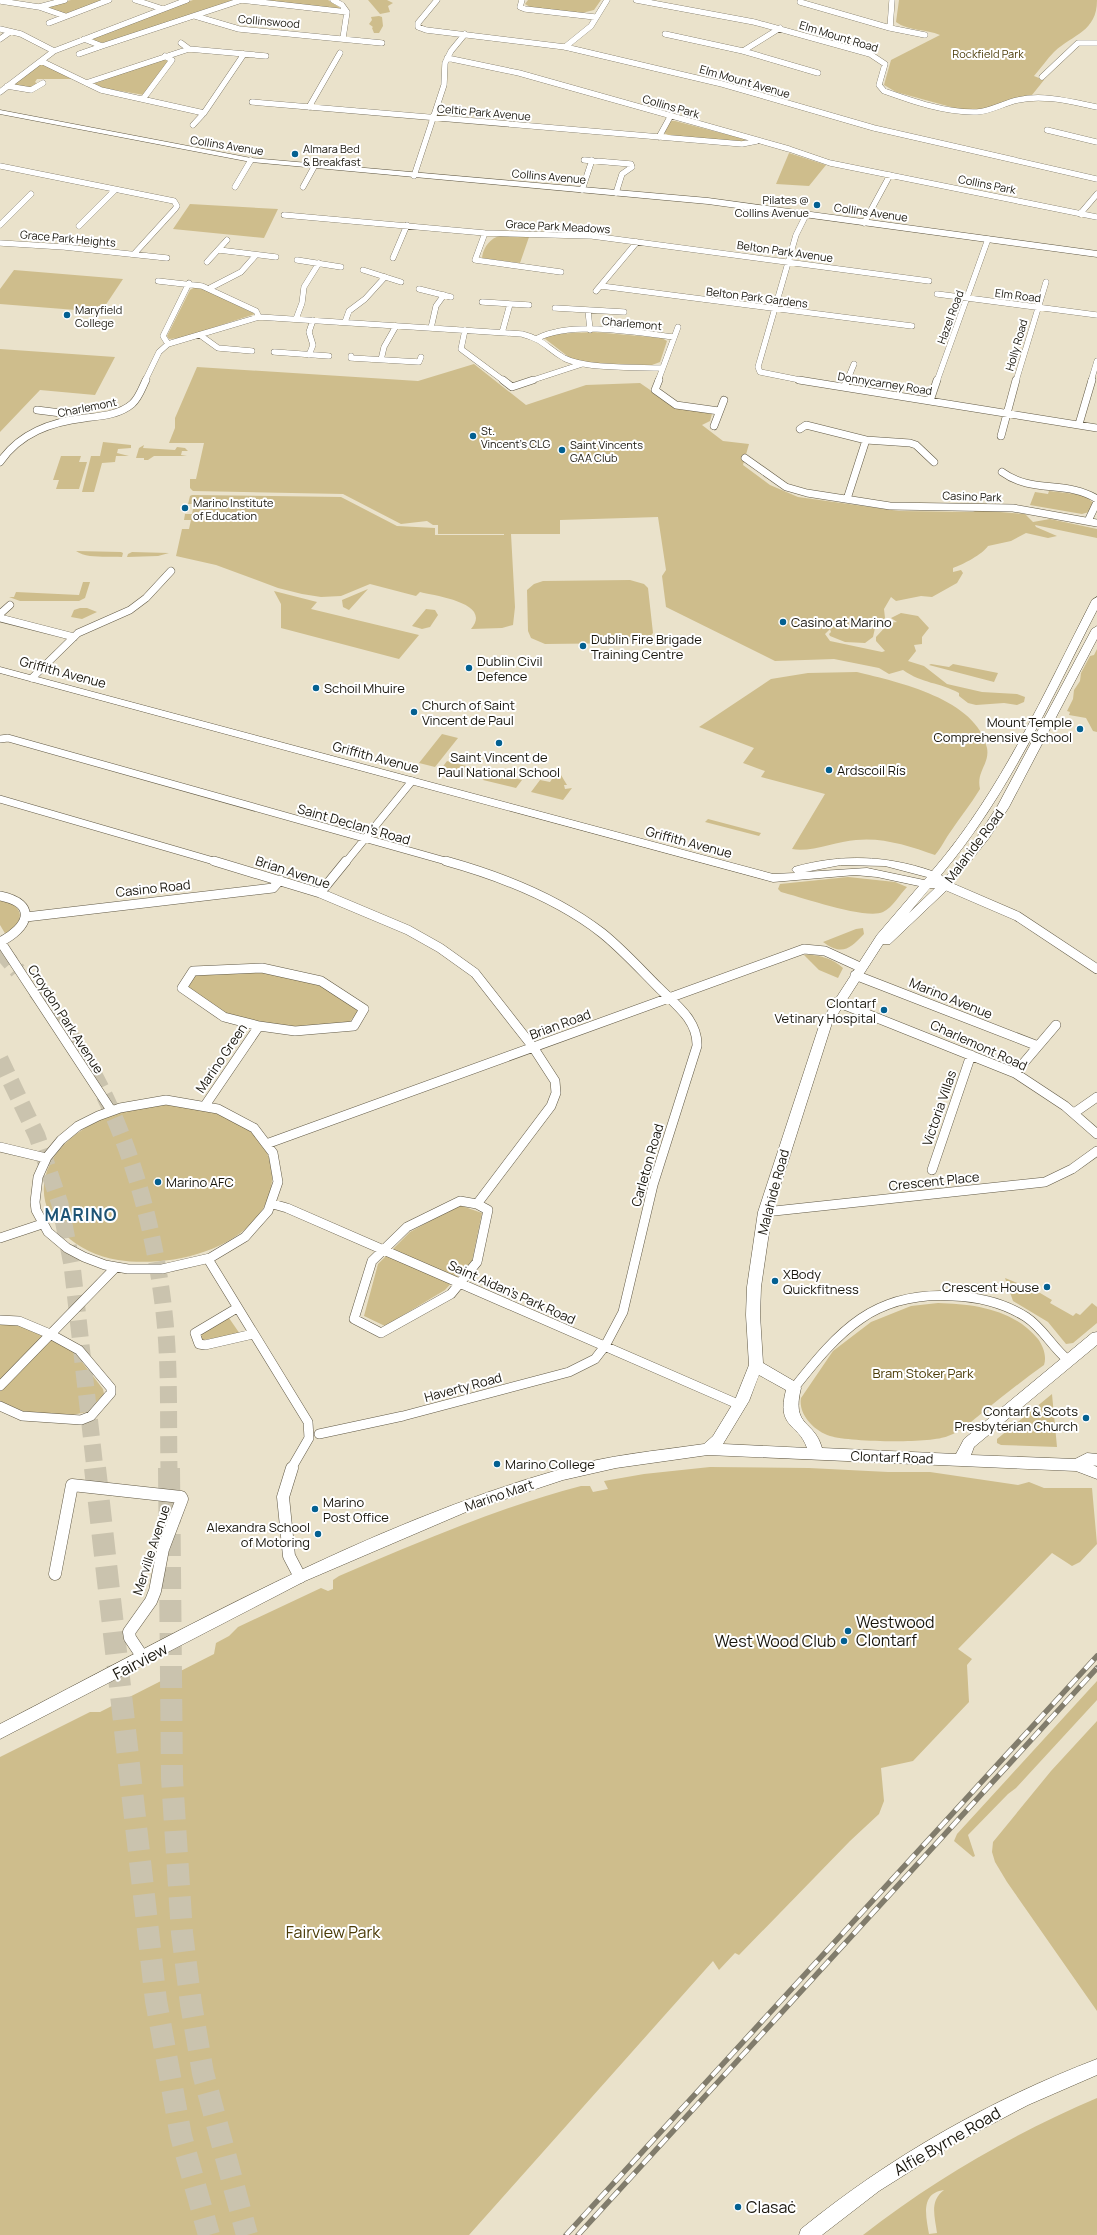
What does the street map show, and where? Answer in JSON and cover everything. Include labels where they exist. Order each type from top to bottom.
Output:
[{"type":"main road","name":"Collins Avenue","points":[[0,112],[185,149],[251,160],[414,176],[708,201],[1097,254]]},
{"type":"main road","name":"Malahide Road","points":[[708,1449],[718,1440],[740,1405],[756,1365],[753,1315],[754,1287],[765,1212],[826,1023],[860,968],[896,918],[934,875],[978,820],[1004,778],[1097,600]]},
{"type":"main road","name":"Malahide Road","points":[[860,968],[945,885],[991,825],[1044,730],[1097,629]]},
{"type":"main road","points":[[1075,643],[1088,646]]},
{"type":"main road","name":"Griffith Avenue","points":[[0,670],[773,878],[869,866],[909,868],[934,875],[945,885]]},
{"type":"main road","points":[[1031,728],[1044,730]]},
{"type":"main road","points":[[978,820],[991,825]]},
{"type":"main road","name":"Griffith Avenue","points":[[869,866],[888,875],[925,885],[945,885]]},
{"type":"main road","points":[[963,1460],[964,1452],[969,1443],[1097,1337]]},
{"type":"main road","points":[[756,1365],[778,1380],[794,1388],[789,1403],[791,1415],[799,1428],[816,1446],[816,1454]]},
{"type":"main road","name":"Clontarf Road","points":[[708,1449],[1077,1465],[1097,1473]]},
{"type":"main road","name":"Marino Mart","points":[[278,1588],[300,1577],[460,1508],[562,1474],[616,1462],[708,1449]]},
{"type":"main road","name":"Clontarf Road","points":[[1077,1465],[1087,1460],[1097,1460]]},
{"type":"main road","name":"Fairview","points":[[0,1732],[144,1659],[278,1588]]},
{"type":"main road","name":"Alfie Byrne Road","points":[[808,2235],[872,2186],[942,2142],[1003,2108],[1097,2067]]},
{"type":"street","points":[[39,7],[65,0]]},
{"type":"street","points":[[49,22],[109,0]]},
{"type":"street","points":[[135,0],[163,9]]},
{"type":"street","points":[[0,92],[54,51],[187,0]]},
{"type":"street","name":"Collinswood","points":[[79,54],[241,0],[347,12]]},
{"type":"street","points":[[333,0],[342,5],[347,12],[343,38]]},
{"type":"street","name":"Elm Mount Avenue","points":[[437,0],[418,23],[418,27],[426,30],[566,46],[722,84],[874,128],[1097,179]]},
{"type":"street","points":[[522,0],[520,7],[525,9],[595,17]]},
{"type":"street","points":[[566,46],[586,32],[607,0]]},
{"type":"street","name":"Elm Mount Road","points":[[636,0],[780,28],[851,48],[880,58],[885,64],[879,85],[889,93],[961,111],[975,112],[1033,98],[1057,99],[1097,107]]},
{"type":"street","points":[[672,6],[674,0]]},
{"type":"street","points":[[890,28],[892,0]]},
{"type":"street","points":[[0,1],[39,7],[65,16]]},
{"type":"street","points":[[800,2],[827,7],[890,28],[924,35]]},
{"type":"street","name":"Collinswood","points":[[195,16],[239,29],[382,43]]},
{"type":"street","points":[[743,51],[780,28]]},
{"type":"street","points":[[0,29],[21,34],[54,51]]},
{"type":"street","points":[[0,39],[10,32]]},
{"type":"street","points":[[414,176],[444,85],[442,72],[447,58],[465,34]]},
{"type":"street","points":[[665,34],[743,51],[818,73]]},
{"type":"street","points":[[84,39],[102,46]]},
{"type":"street","points":[[181,43],[189,49]]},
{"type":"street","points":[[1042,77],[1078,43],[1097,43]]},
{"type":"street","points":[[86,83],[189,49],[266,56]]},
{"type":"street","points":[[308,107],[340,52]]},
{"type":"street","points":[[193,125],[204,113],[244,54]]},
{"type":"street","points":[[143,99],[172,60],[166,56]]},
{"type":"street","name":"Collins Park","points":[[447,58],[519,73],[759,141],[830,163],[1097,217]]},
{"type":"street","points":[[40,61],[101,90],[204,113]]},
{"type":"street","points":[[7,86],[31,90],[43,83]]},
{"type":"street","points":[[1090,106],[1097,99]]},
{"type":"street","name":"Celtic Park Avenue","points":[[252,102],[742,144],[759,141]]},
{"type":"street","points":[[659,136],[670,117]]},
{"type":"street","points":[[1047,130],[1097,142]]},
{"type":"street","points":[[235,186],[251,160]]},
{"type":"street","points":[[584,160],[629,163],[632,165],[622,174],[616,193]]},
{"type":"street","points":[[582,190],[592,160]]},
{"type":"street","name":"Grace Park Heights","points":[[0,166],[174,201],[176,204],[175,209],[134,254]]},
{"type":"street","points":[[303,187],[314,167]]},
{"type":"street","points":[[864,223],[890,176]]},
{"type":"street","name":"Grace Park Heights","points":[[79,226],[115,190]]},
{"type":"street","name":"Grace Park Heights","points":[[0,225],[31,194]]},
{"type":"street","points":[[1080,214],[1097,194]]},
{"type":"street","name":"Grace Park Meadows","points":[[284,215],[485,232],[588,235],[637,242]]},
{"type":"street","points":[[775,310],[796,235],[806,215]]},
{"type":"street","points":[[393,258],[407,225]]},
{"type":"street","points":[[485,232],[475,260],[561,272]]},
{"type":"street","name":"Hazel Road","points":[[930,401],[988,239]]},
{"type":"street","points":[[207,262],[227,240]]},
{"type":"street","name":"Belton Park Avenue","points":[[637,242],[930,281]]},
{"type":"street","name":"Belton Park Gardens","points":[[637,242],[598,288],[912,326]]},
{"type":"street","name":"Grace Park Heights","points":[[0,243],[42,245],[167,258]]},
{"type":"street","points":[[219,250],[276,257]]},
{"type":"street","points":[[210,288],[242,272],[256,255]]},
{"type":"street","points":[[297,260],[341,267]]},
{"type":"street","points":[[296,319],[302,303],[304,287],[319,263]]},
{"type":"street","points":[[363,270],[401,282]]},
{"type":"street","points":[[345,322],[349,311],[365,300],[385,277]]},
{"type":"street","points":[[158,281],[190,283],[210,288],[256,311],[260,318]]},
{"type":"street","name":"Holly Road","points":[[1007,414],[1046,282]]},
{"type":"street","points":[[168,344],[163,336],[190,283]]},
{"type":"street","points":[[419,289],[447,296],[436,306],[431,328]]},
{"type":"street","name":"Elm Road","points":[[937,294],[1097,315]]},
{"type":"street","points":[[482,302],[529,305]]},
{"type":"street","points":[[502,332],[510,304]]},
{"type":"street","name":"Charlemont","points":[[555,308],[624,312]]},
{"type":"street","name":"Charlemont","points":[[588,310],[590,330]]},
{"type":"street","name":"Donnycarney Road","points":[[775,310],[758,367],[760,372],[1097,428]]},
{"type":"street","name":"Charlemont","points":[[41,417],[114,413],[132,405],[137,399],[159,352],[168,344],[260,318],[502,332],[538,338],[564,358],[582,364],[661,368]]},
{"type":"street","points":[[309,355],[313,345],[309,332],[313,320]]},
{"type":"street","points":[[381,360],[381,351],[393,336],[396,326]]},
{"type":"street","name":"Charlemont","points":[[678,327],[661,368],[655,390],[676,405],[719,412]]},
{"type":"street","name":"Charlemont","points":[[465,330],[461,349],[512,387],[582,364]]},
{"type":"street","name":"Charlemont","points":[[538,338],[555,332],[590,330],[673,337]]},
{"type":"street","points":[[200,335],[218,348],[241,348],[252,351]]},
{"type":"street","points":[[274,352],[329,356]]},
{"type":"street","points":[[351,356],[351,358],[419,362],[421,357]]},
{"type":"street","points":[[1079,424],[1095,374],[1097,361]]},
{"type":"street","points":[[845,386],[854,364]]},
{"type":"street","points":[[714,426],[724,400]]},
{"type":"street","name":"Charlemont","points":[[0,462],[12,447],[41,417],[61,413]]},
{"type":"street","points":[[1001,436],[1007,414]]},
{"type":"street","points":[[800,428],[806,425],[866,440],[910,443],[916,445],[934,462]]},
{"type":"street","points":[[847,499],[866,440]]},
{"type":"street","name":"Casino Park","points":[[745,458],[786,487],[807,493],[890,506],[968,506],[1013,508],[1097,523]]},
{"type":"street","points":[[1002,472],[1013,480],[1027,485],[1044,488],[1059,488],[1089,494],[1097,499]]},
{"type":"street","points":[[1088,521],[1097,502]]},
{"type":"street","points":[[32,678],[84,629],[130,610],[151,593],[171,571]]},
{"type":"street","points":[[0,614],[10,605]]},
{"type":"street","points":[[0,618],[74,637]]},
{"type":"street","name":"Saint Declan's Road","points":[[0,739],[18,741],[471,868],[533,892],[594,927],[621,949],[669,997]]},
{"type":"street","points":[[320,893],[412,781]]},
{"type":"street","name":"Brian Avenue","points":[[0,799],[320,893],[408,930],[440,948],[475,973],[534,1047],[555,1081],[556,1093],[551,1106],[477,1204]]},
{"type":"street","name":"Casino Road","points":[[26,917],[273,888],[280,880]]},
{"type":"street","points":[[945,885],[1016,916],[1097,969]]},
{"type":"street","points":[[0,896],[15,900],[23,907],[26,917]]},
{"type":"street","name":"Croydon Park Avenue","points":[[26,917],[23,926],[14,935],[0,941],[111,1110]]},
{"type":"street","name":"Brian Road","points":[[269,1143],[804,949],[825,951],[860,968]]},
{"type":"street","name":"Marino Green","points":[[262,968],[290,973],[321,980],[364,1009],[354,1026],[295,1031],[259,1026],[224,1017],[182,988],[193,971],[262,968]]},
{"type":"street","name":"Marino Avenue","points":[[860,968],[1038,1046]]},
{"type":"street","name":"Carleton Road","points":[[605,1346],[623,1312],[653,1185],[698,1040],[694,1027],[669,997]]},
{"type":"street","name":"Charlemont Road","points":[[838,1002],[1015,1073],[1074,1113],[1097,1134]]},
{"type":"street","points":[[1015,1073],[1056,1025]]},
{"type":"street","name":"Marino Green","points":[[206,1104],[259,1026]]},
{"type":"street","name":"Victoria Villas","points":[[932,1170],[972,1055]]},
{"type":"street","points":[[1074,1113],[1097,1097]]},
{"type":"street","points":[[166,1100],[206,1104],[234,1114],[255,1128],[269,1143],[276,1158],[279,1179],[273,1204],[266,1216],[250,1233],[226,1250],[208,1259],[180,1267],[147,1270],[115,1268],[85,1259],[58,1243],[42,1224],[35,1204],[36,1178],[46,1158],[64,1137],[90,1120],[111,1110],[140,1103],[166,1100]]},
{"type":"street","points":[[0,1147],[46,1158]]},
{"type":"street","name":"Crescent Place","points":[[765,1212],[1045,1182],[1057,1178],[1079,1165],[1097,1151]]},
{"type":"street","points":[[460,1201],[477,1204],[488,1210],[477,1262],[460,1283],[450,1294],[381,1333],[354,1319],[372,1262],[384,1249],[407,1227],[460,1201]]},
{"type":"street","name":"Saint Aidan's Park Road","points":[[273,1204],[287,1208],[384,1249],[740,1405]]},
{"type":"street","points":[[0,1238],[42,1224]]},
{"type":"street","points":[[208,1259],[314,1434],[293,1463],[283,1497],[289,1556],[300,1577]]},
{"type":"street","points":[[0,1386],[115,1268]]},
{"type":"street","points":[[794,1388],[821,1353],[847,1328],[880,1308],[895,1302],[916,1297],[957,1296],[993,1302],[1012,1308],[1037,1325],[1058,1353],[1068,1360]]},
{"type":"street","points":[[237,1308],[195,1333],[199,1344],[253,1334]]},
{"type":"street","points":[[0,1320],[19,1321],[50,1334],[79,1350],[111,1388],[109,1397],[91,1416],[81,1420],[22,1416],[0,1406]]},
{"type":"street","name":"Haverty Road","points":[[314,1434],[403,1416],[569,1372],[591,1363],[605,1346]]},
{"type":"street","name":"Merville Avenue","points":[[55,1574],[66,1508],[74,1484],[182,1499],[163,1549],[159,1578],[155,1591],[151,1601],[129,1632],[130,1638],[144,1659]]},
{"type":"green space","points":[[71,0],[105,0],[66,14],[45,7]]},
{"type":"green space","points":[[193,0],[233,0],[108,43],[96,42],[92,39]]},
{"type":"green space","points":[[247,0],[328,0],[342,9]]},
{"type":"green space","points":[[368,0],[387,0],[393,3],[388,6],[390,12],[380,14]]},
{"type":"green space","points":[[528,0],[601,0],[594,10],[582,13],[530,7],[525,4]]},
{"type":"green space","name":"Rockfield Park","points":[[899,0],[1097,0],[1096,11],[1088,26],[1054,52],[1034,76],[1044,80],[1032,95],[984,110],[962,110],[896,92],[884,85],[891,60],[940,35],[906,27],[896,22]]},
{"type":"green space","points":[[371,17],[382,17],[383,26],[379,33],[374,33],[373,27],[369,24],[372,20]]},
{"type":"green space","points":[[164,58],[168,61],[144,95],[103,88],[93,84]]},
{"type":"green space","points":[[39,64],[46,64],[76,79],[37,79],[35,82],[39,85],[32,89],[12,85]]},
{"type":"green space","points":[[669,121],[675,121],[748,140],[745,142],[670,136],[662,132]]},
{"type":"green space","points":[[789,153],[826,165],[809,186],[776,184]]},
{"type":"green space","points":[[190,204],[278,209],[264,238],[173,229]]},
{"type":"green space","points":[[500,236],[529,237],[520,263],[482,258],[490,241]]},
{"type":"green space","points":[[14,270],[123,279],[101,312],[0,304],[0,289]]},
{"type":"green space","points":[[195,287],[199,287],[255,314],[181,338],[169,339],[167,336],[190,290]]},
{"type":"green space","points":[[594,332],[662,338],[667,341],[660,362],[652,365],[589,363],[570,358],[544,338],[551,334]]},
{"type":"green space","points":[[0,349],[115,357],[95,395],[40,390],[0,432]]},
{"type":"green space","points":[[474,364],[526,405],[586,385],[640,383],[675,407],[712,414],[710,421],[702,425],[723,441],[749,444],[743,465],[770,485],[798,497],[899,511],[973,512],[977,510],[1025,514],[1033,522],[1050,519],[1097,529],[1097,538],[1035,525],[1036,527],[1057,536],[1048,538],[1026,533],[1011,541],[988,546],[977,556],[953,568],[953,572],[961,570],[963,573],[957,583],[932,597],[921,596],[896,601],[891,597],[884,609],[885,618],[875,628],[873,637],[865,643],[845,642],[830,636],[830,629],[825,634],[830,641],[882,652],[885,651],[876,641],[876,637],[889,623],[897,622],[891,618],[901,613],[918,616],[929,628],[922,637],[922,644],[914,645],[916,651],[908,661],[924,666],[947,684],[982,692],[1017,694],[1025,697],[1024,702],[1017,705],[1004,703],[976,705],[968,703],[959,696],[959,693],[952,689],[924,681],[903,670],[889,674],[879,668],[834,659],[775,661],[666,607],[662,576],[666,570],[658,517],[560,520],[560,534],[511,534],[515,607],[513,625],[502,628],[471,629],[476,620],[475,613],[469,607],[460,602],[420,592],[416,596],[370,584],[341,596],[321,597],[278,588],[216,565],[176,556],[182,529],[189,529],[191,520],[184,520],[185,514],[192,514],[194,504],[188,504],[190,496],[192,495],[341,497],[397,526],[435,528],[435,535],[504,535],[438,534],[438,525],[433,525],[427,521],[401,524],[343,494],[193,491],[190,488],[190,479],[196,479],[204,443],[169,443],[175,428],[175,418],[197,367],[418,381]]},
{"type":"green space","points":[[103,442],[131,445],[131,448],[118,449],[117,453],[129,456],[116,456],[115,462],[102,463],[94,492],[82,492],[91,456],[100,456]]},
{"type":"green space","points":[[144,445],[143,448],[175,450],[177,447],[185,448],[188,451],[182,451],[181,455],[187,456],[154,456],[148,460],[144,460],[144,458],[136,458],[139,448]]},
{"type":"green space","points":[[61,456],[81,456],[79,462],[87,462],[79,489],[56,489],[59,480],[53,480]]},
{"type":"green space","points":[[1049,491],[1085,495],[1093,503],[1089,512],[1082,514],[1030,505],[1035,492],[1048,494]]},
{"type":"green space","points":[[76,551],[123,553],[122,557],[98,557],[81,554]]},
{"type":"green space","points":[[132,552],[169,553],[158,556],[127,557],[128,554]]},
{"type":"green space","points":[[630,580],[644,584],[648,588],[653,633],[648,639],[633,643],[545,644],[531,638],[528,631],[527,590],[534,584],[543,581]]},
{"type":"green space","points":[[83,582],[90,582],[85,598],[79,601],[20,601],[9,597],[14,597],[16,592],[79,595]]},
{"type":"green space","points":[[368,589],[349,610],[343,607],[342,600]]},
{"type":"green space","points":[[274,591],[317,602],[311,609],[419,635],[399,659],[281,628],[281,604]]},
{"type":"green space","points":[[87,608],[97,612],[82,619],[71,617],[74,610]]},
{"type":"green space","points":[[426,609],[435,610],[438,615],[430,627],[422,629],[412,626]]},
{"type":"green space","points":[[1097,649],[1097,732],[1093,731],[1086,718],[1069,715],[1070,712],[1067,711],[1073,699],[1074,690],[1080,681],[1081,673],[1090,656],[1094,655]]},
{"type":"green space","points":[[953,664],[998,673],[994,682],[929,665],[949,667]]},
{"type":"green space","name":"Ardscoil Rís","points":[[857,672],[893,681],[934,695],[952,705],[968,717],[980,731],[987,748],[987,759],[981,772],[979,783],[980,789],[935,855],[886,841],[866,839],[815,848],[799,850],[792,849],[825,794],[761,777],[765,771],[743,763],[754,748],[699,727],[771,679],[808,673]]},
{"type":"green space","points":[[442,734],[458,738],[435,767],[419,763]]},
{"type":"green space","points":[[447,761],[482,770],[476,778],[441,769]]},
{"type":"green space","points":[[558,770],[567,785],[564,785],[565,789],[572,788],[563,800],[531,792],[540,780],[550,782]]},
{"type":"green space","points":[[489,772],[522,780],[516,788],[483,780]]},
{"type":"green space","points":[[708,819],[761,833],[759,836],[705,822]]},
{"type":"green space","points":[[848,877],[895,882],[907,887],[886,910],[875,914],[849,911],[833,907],[781,892],[778,889],[780,884]]},
{"type":"green space","points":[[0,899],[14,906],[20,914],[17,924],[6,935],[0,925]]},
{"type":"green space","points":[[863,928],[864,934],[854,944],[845,949],[835,949],[823,942],[856,929]]},
{"type":"green space","points":[[804,955],[815,955],[825,958],[835,962],[843,968],[838,978],[819,970]]},
{"type":"green space","points":[[266,971],[321,983],[360,1009],[348,1024],[295,1028],[227,1016],[186,988],[196,974]]},
{"type":"green space","points":[[160,1104],[178,1104],[203,1107],[217,1112],[242,1125],[257,1136],[270,1160],[272,1169],[269,1196],[259,1215],[244,1230],[226,1243],[205,1252],[182,1258],[138,1262],[118,1260],[96,1254],[76,1244],[61,1230],[50,1214],[44,1196],[45,1177],[53,1158],[70,1139],[90,1125],[124,1111]]},
{"type":"green space","points":[[459,1205],[482,1213],[472,1261],[445,1290],[385,1326],[364,1316],[378,1264],[410,1232]]},
{"type":"green space","points":[[1005,1278],[1035,1290],[1052,1300],[1050,1303],[1073,1316],[1076,1313],[1080,1315],[1092,1303],[1097,1307],[1097,1323],[1073,1343],[1066,1344],[1048,1322],[1013,1301]]},
{"type":"green space","name":"Bram Stoker Park","points":[[938,1303],[979,1307],[992,1310],[1017,1321],[1028,1329],[1040,1342],[1045,1355],[1044,1365],[962,1429],[939,1439],[908,1441],[854,1440],[824,1434],[808,1421],[802,1410],[801,1398],[833,1351],[871,1322],[911,1306]]},
{"type":"green space","points":[[229,1318],[240,1334],[202,1340],[201,1334]]},
{"type":"green space","points":[[0,1324],[18,1325],[72,1349],[103,1389],[104,1394],[87,1412],[72,1415],[25,1412],[0,1401]]},
{"type":"green space","points":[[1052,1394],[1057,1447],[1001,1445],[997,1443],[997,1439]]},
{"type":"green space","name":"Fairview Park","points":[[710,1467],[809,1468],[888,1472],[930,1472],[1018,1485],[1029,1482],[1044,1488],[1092,1488],[1097,1544],[1080,1562],[1072,1566],[1052,1553],[958,1649],[972,1659],[967,1665],[969,1702],[913,1761],[881,1768],[884,1801],[879,1814],[850,1841],[739,1955],[735,1953],[719,1970],[713,1961],[469,2235],[0,2235],[0,1757],[90,1712],[100,1712],[214,1654],[216,1643],[229,1636],[238,1627],[321,1588],[328,1591],[333,1589],[333,1580],[339,1576],[429,1538],[489,1515],[581,1486],[590,1486],[593,1492],[608,1489],[604,1481],[644,1474]]},
{"type":"green space","points":[[1097,1681],[1097,1700],[1016,1788],[1008,1794],[968,1835],[975,1856],[973,1857],[954,1841],[957,1834]]},
{"type":"green space","points":[[1097,1721],[1097,2011],[1007,1882],[995,1862],[992,1852],[993,1842],[1051,1771]]},
{"type":"green space","points":[[1097,2098],[1097,2235],[863,2235],[918,2195],[976,2159],[1005,2142]],"holes":[[[944,2190],[936,2199],[934,2210],[937,2233],[929,2234],[926,2207],[931,2196],[936,2192]]]},
{"type":"tunnel","points":[[0,950],[18,971]]},
{"type":"tunnel","points":[[36,991],[73,1040],[100,1086],[114,1117],[137,1180],[154,1246],[164,1312],[168,1371],[169,1469]]},
{"type":"tunnel","points":[[0,1059],[37,1136],[60,1204],[72,1265],[95,1469]]},
{"type":"tunnel","points":[[95,1468],[156,2001],[181,2136],[209,2235]]},
{"type":"tunnel","points":[[169,1468],[172,1778],[182,1933],[191,2004],[203,2073],[247,2235]]},
{"type":"railway","points":[[566,2235],[1097,1656]]},
{"type":"railway","points":[[578,2235],[1097,1668]]},
{"type":"place","name":"Almara Bed & Breakfast","points":[[295,154]]},
{"type":"place","name":"Pilates @ Collins Avenue","points":[[817,205]]},
{"type":"place","name":"Maryfield College","points":[[67,315]]},
{"type":"place","name":"St. Vincent's CLG","points":[[473,436]]},
{"type":"place","name":"Saint Vincents GAA Club","points":[[562,450]]},
{"type":"place","name":"Marino Institute of Education","points":[[185,508]]},
{"type":"place","name":"Casino at Marino","points":[[783,622]]},
{"type":"place","name":"Dublin Fire Brigade Training Centre","points":[[583,646]]},
{"type":"place","name":"Dublin Civil Defence","points":[[469,668]]},
{"type":"place","name":"Schoil Mhuire","points":[[316,688]]},
{"type":"place","name":"Church of Saint Vincent de Paul","points":[[414,712]]},
{"type":"place","name":"Mount Temple Comprehensive School","points":[[1080,729]]},
{"type":"place","name":"Saint Vincent de Paul National School","points":[[499,743]]},
{"type":"place","name":"Ardscoil Rís","points":[[829,770]]},
{"type":"place","name":"Clontarf Vetinary Hospital","points":[[884,1010]]},
{"type":"place","name":"Marino AFC","points":[[158,1182]]},
{"type":"place","name":"XBody Quickfitness","points":[[775,1281]]},
{"type":"place","name":"Crescent House","points":[[1047,1287]]},
{"type":"place","name":"Contarf & Scots Presbyterian Church","points":[[1086,1418]]},
{"type":"place","name":"Marino College","points":[[497,1464]]},
{"type":"place","name":"Marino Post Office","points":[[315,1509]]},
{"type":"place","name":"Alexandra School of Motoring","points":[[318,1534]]},
{"type":"place","name":"Westwood Clontarf","points":[[848,1631]]},
{"type":"place","name":"West Wood Club","points":[[844,1641]]},
{"type":"place","name":"Clasaċ","points":[[738,2207]]},
{"type":"district","name":"MARINO","points":[[81,1214]]}]
